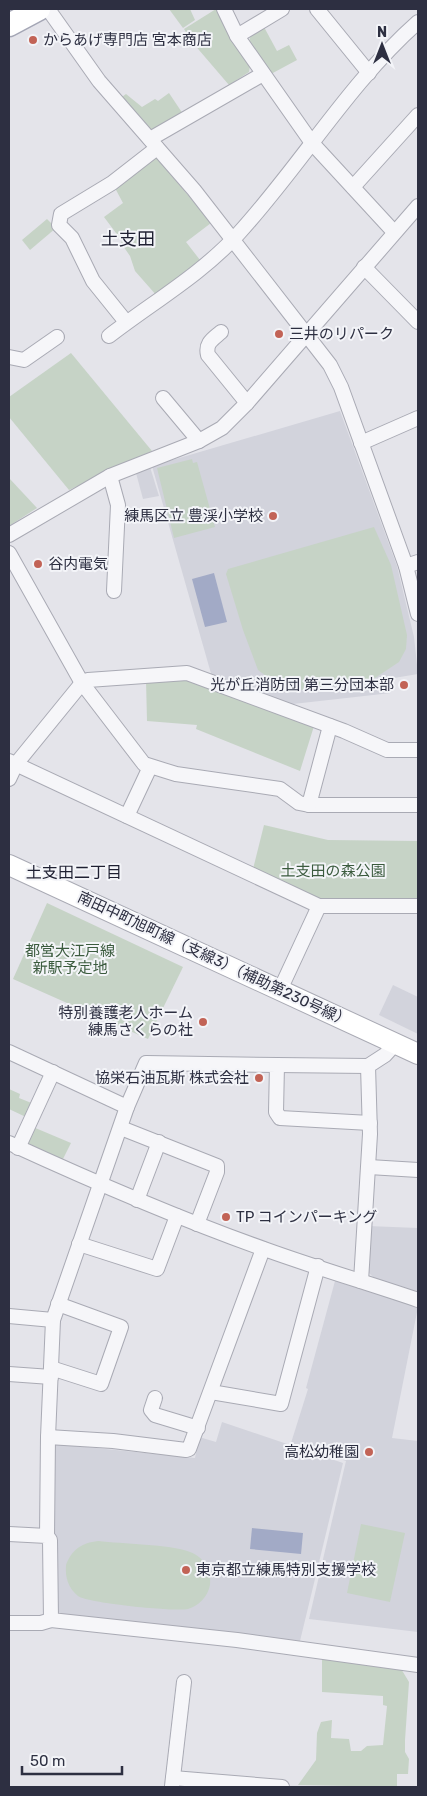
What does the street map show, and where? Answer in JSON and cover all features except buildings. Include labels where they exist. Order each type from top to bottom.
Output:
[{"type":"main road","points":[[9,25],[38,9]]},
{"type":"main road","name":"南田中町旭町線（支線3）（補助第230号線）","points":[[9,865],[418,1054]]},
{"type":"street","points":[[48,9],[99,81],[233,239],[330,365],[341,387],[361,443],[412,564],[418,614]]},
{"type":"street","points":[[224,9],[237,36],[312,143],[394,232]]},
{"type":"street","points":[[237,36],[282,9]]},
{"type":"street","points":[[317,9],[369,73]]},
{"type":"street","points":[[109,336],[126,322],[178,287],[233,239],[369,73],[397,41],[418,22]]},
{"type":"street","points":[[126,322],[93,281],[72,238],[59,225],[61,214],[112,184],[154,144],[263,74]]},
{"type":"street","points":[[353,187],[418,115]]},
{"type":"street","points":[[9,535],[110,476],[199,441],[222,428],[248,404],[394,232],[417,210]]},
{"type":"street","points":[[364,267],[418,322]]},
{"type":"street","points":[[222,332],[209,342],[206,348],[208,355],[248,404]]},
{"type":"street","points":[[9,357],[24,360],[57,337]]},
{"type":"street","points":[[163,398],[199,441]]},
{"type":"street","points":[[361,443],[418,418]]},
{"type":"street","points":[[110,476],[118,505],[114,591]]},
{"type":"street","points":[[9,553],[82,683],[144,764],[176,774],[280,789],[299,803],[309,806],[418,805]]},
{"type":"street","points":[[9,779],[12,763],[82,683],[88,680],[187,673],[330,726],[386,750],[418,750]]},
{"type":"street","points":[[309,806],[330,726]]},
{"type":"street","points":[[12,763],[319,906],[418,906]]},
{"type":"street","points":[[127,816],[150,767]]},
{"type":"street","points":[[280,990],[319,906]]},
{"type":"street","points":[[50,1620],[50,1540],[47,1536],[48,1437],[53,1320],[127,1107],[146,1063],[368,1066],[385,1055],[395,1044]]},
{"type":"street","points":[[9,1052],[127,1107]]},
{"type":"street","points":[[277,1065],[276,1112],[280,1118],[370,1123]]},
{"type":"street","points":[[362,1281],[369,1167],[368,1066]]},
{"type":"street","points":[[53,1072],[14,1145],[99,1185],[197,1224],[263,1249],[418,1300]]},
{"type":"street","points":[[121,1128],[217,1166],[217,1172],[197,1224]]},
{"type":"street","points":[[137,1200],[159,1142]]},
{"type":"street","points":[[369,1167],[418,1170]]},
{"type":"street","points":[[79,1244],[157,1269],[177,1216]]},
{"type":"street","points":[[48,1437],[113,1441],[186,1450],[192,1444],[263,1249]]},
{"type":"street","points":[[211,1392],[281,1404],[318,1266]]},
{"type":"street","points":[[9,1374],[51,1372],[101,1384],[121,1327],[58,1304]]},
{"type":"street","points":[[9,1316],[53,1320]]},
{"type":"street","points":[[155,1398],[151,1410],[155,1415],[198,1428]]},
{"type":"street","points":[[9,1534],[47,1536]]},
{"type":"street","points":[[9,1623],[41,1623],[50,1620],[237,1640],[418,1665]]},
{"type":"street","points":[[184,1682],[172,1782],[282,1787]]},
{"type":"shaded area","name":"練馬区立 豊渓小学校","points":[[340,411],[397,566],[414,637],[418,674],[388,679],[391,693],[284,705],[212,677],[152,466]]},
{"type":"shaded area","points":[[150,467],[159,496],[143,499],[136,473]]},
{"type":"shaded area","points":[[393,985],[418,997],[418,1034],[379,1015]]},
{"type":"shaded area","points":[[368,1226],[418,1228],[418,1293],[374,1278],[366,1270]]},
{"type":"shaded area","name":"高松幼稚園","points":[[335,1281],[418,1307],[392,1438],[418,1441],[418,1632],[309,1619],[346,1461],[291,1443],[308,1389],[306,1388]]},
{"type":"shaded area","name":"東京都立練馬特別支援学校","points":[[222,1422],[343,1463],[300,1641],[59,1617],[54,1611],[55,1529],[52,1529],[53,1448],[56,1444],[195,1458],[199,1437],[216,1442]]},
{"type":"green space","points":[[169,9],[190,9],[195,20],[183,28]]},
{"type":"green space","points":[[219,9],[226,25],[225,29],[250,66],[249,72],[229,85],[193,43],[184,29]]},
{"type":"green space","points":[[264,27],[277,51],[289,45],[297,60],[271,74],[249,42],[251,34]]},
{"type":"green space","points":[[169,93],[183,114],[156,130],[149,130],[122,97],[126,94],[142,107],[155,99],[158,101]]},
{"type":"green space","points":[[151,158],[158,159],[211,223],[186,242],[200,260],[157,296],[135,271],[130,256],[121,243],[122,241],[104,217],[123,203],[115,188]]},
{"type":"green space","points":[[47,219],[56,228],[30,250],[22,240]]},
{"type":"green space","points":[[71,353],[152,451],[69,490],[9,417],[9,397]]},
{"type":"green space","points":[[192,459],[193,463],[197,462],[215,527],[174,538],[157,468]]},
{"type":"green space","points":[[9,478],[37,508],[9,526]]},
{"type":"green space","points":[[374,527],[391,565],[407,635],[406,649],[399,662],[372,680],[303,690],[282,688],[258,670],[243,630],[226,574],[228,569]]},
{"type":"green space","points":[[189,678],[314,726],[300,771],[196,729],[197,725],[147,721],[146,680]]},
{"type":"green space","name":"土支田の森公園","points":[[264,825],[328,840],[418,841],[418,901],[322,902],[253,869]]},
{"type":"green space","name":"都営大江戸線 新駅予定地","points":[[47,903],[183,967],[148,1039],[13,979]]},
{"type":"green space","points":[[9,1089],[20,1094],[19,1098],[34,1104],[28,1118],[9,1109]]},
{"type":"green space","points":[[33,1127],[71,1143],[62,1161],[25,1143]]},
{"type":"green space","points":[[361,1524],[405,1533],[390,1602],[347,1593]]},
{"type":"green space","points":[[98,1541],[170,1547],[195,1554],[206,1565],[210,1575],[210,1585],[207,1593],[196,1606],[180,1610],[113,1604],[78,1596],[68,1582],[66,1565],[68,1559],[78,1548],[87,1543]]},
{"type":"green space","points":[[322,1657],[400,1667],[409,1682],[405,1740],[405,1752],[409,1759],[408,1774],[397,1774],[397,1787],[298,1785],[316,1760],[317,1733],[321,1722],[332,1720],[331,1738],[349,1739],[351,1751],[361,1751],[367,1746],[383,1745],[387,1706],[383,1705],[383,1696],[322,1692]]},
{"type":"water","points":[[214,573],[227,622],[205,627],[192,579]]},
{"type":"water","points":[[252,1528],[303,1533],[301,1554],[250,1549]]},
{"type":"place","name":"からあげ専門店 宮本商店","points":[[33,40]]},
{"type":"place","name":"三井のリパーク","points":[[279,334]]},
{"type":"place","name":"練馬区立 豊渓小学校","points":[[273,516]]},
{"type":"place","name":"谷内電気","points":[[38,564]]},
{"type":"place","name":"光が丘消防団 第三分団本部","points":[[404,685]]},
{"type":"place","name":"特別養護老人ホーム 練馬さくらの社","points":[[203,1022]]},
{"type":"place","name":"協栄石油瓦斯 株式会社","points":[[259,1078]]},
{"type":"place","name":"TP コインパーキング","points":[[226,1217]]},
{"type":"place","name":"高松幼稚園","points":[[369,1452]]},
{"type":"place","name":"東京都立練馬特別支援学校","points":[[186,1570]]},
{"type":"district","name":"土支田","points":[[128,239]]},
{"type":"district","name":"土支田二丁目","points":[[74,872]]}]
